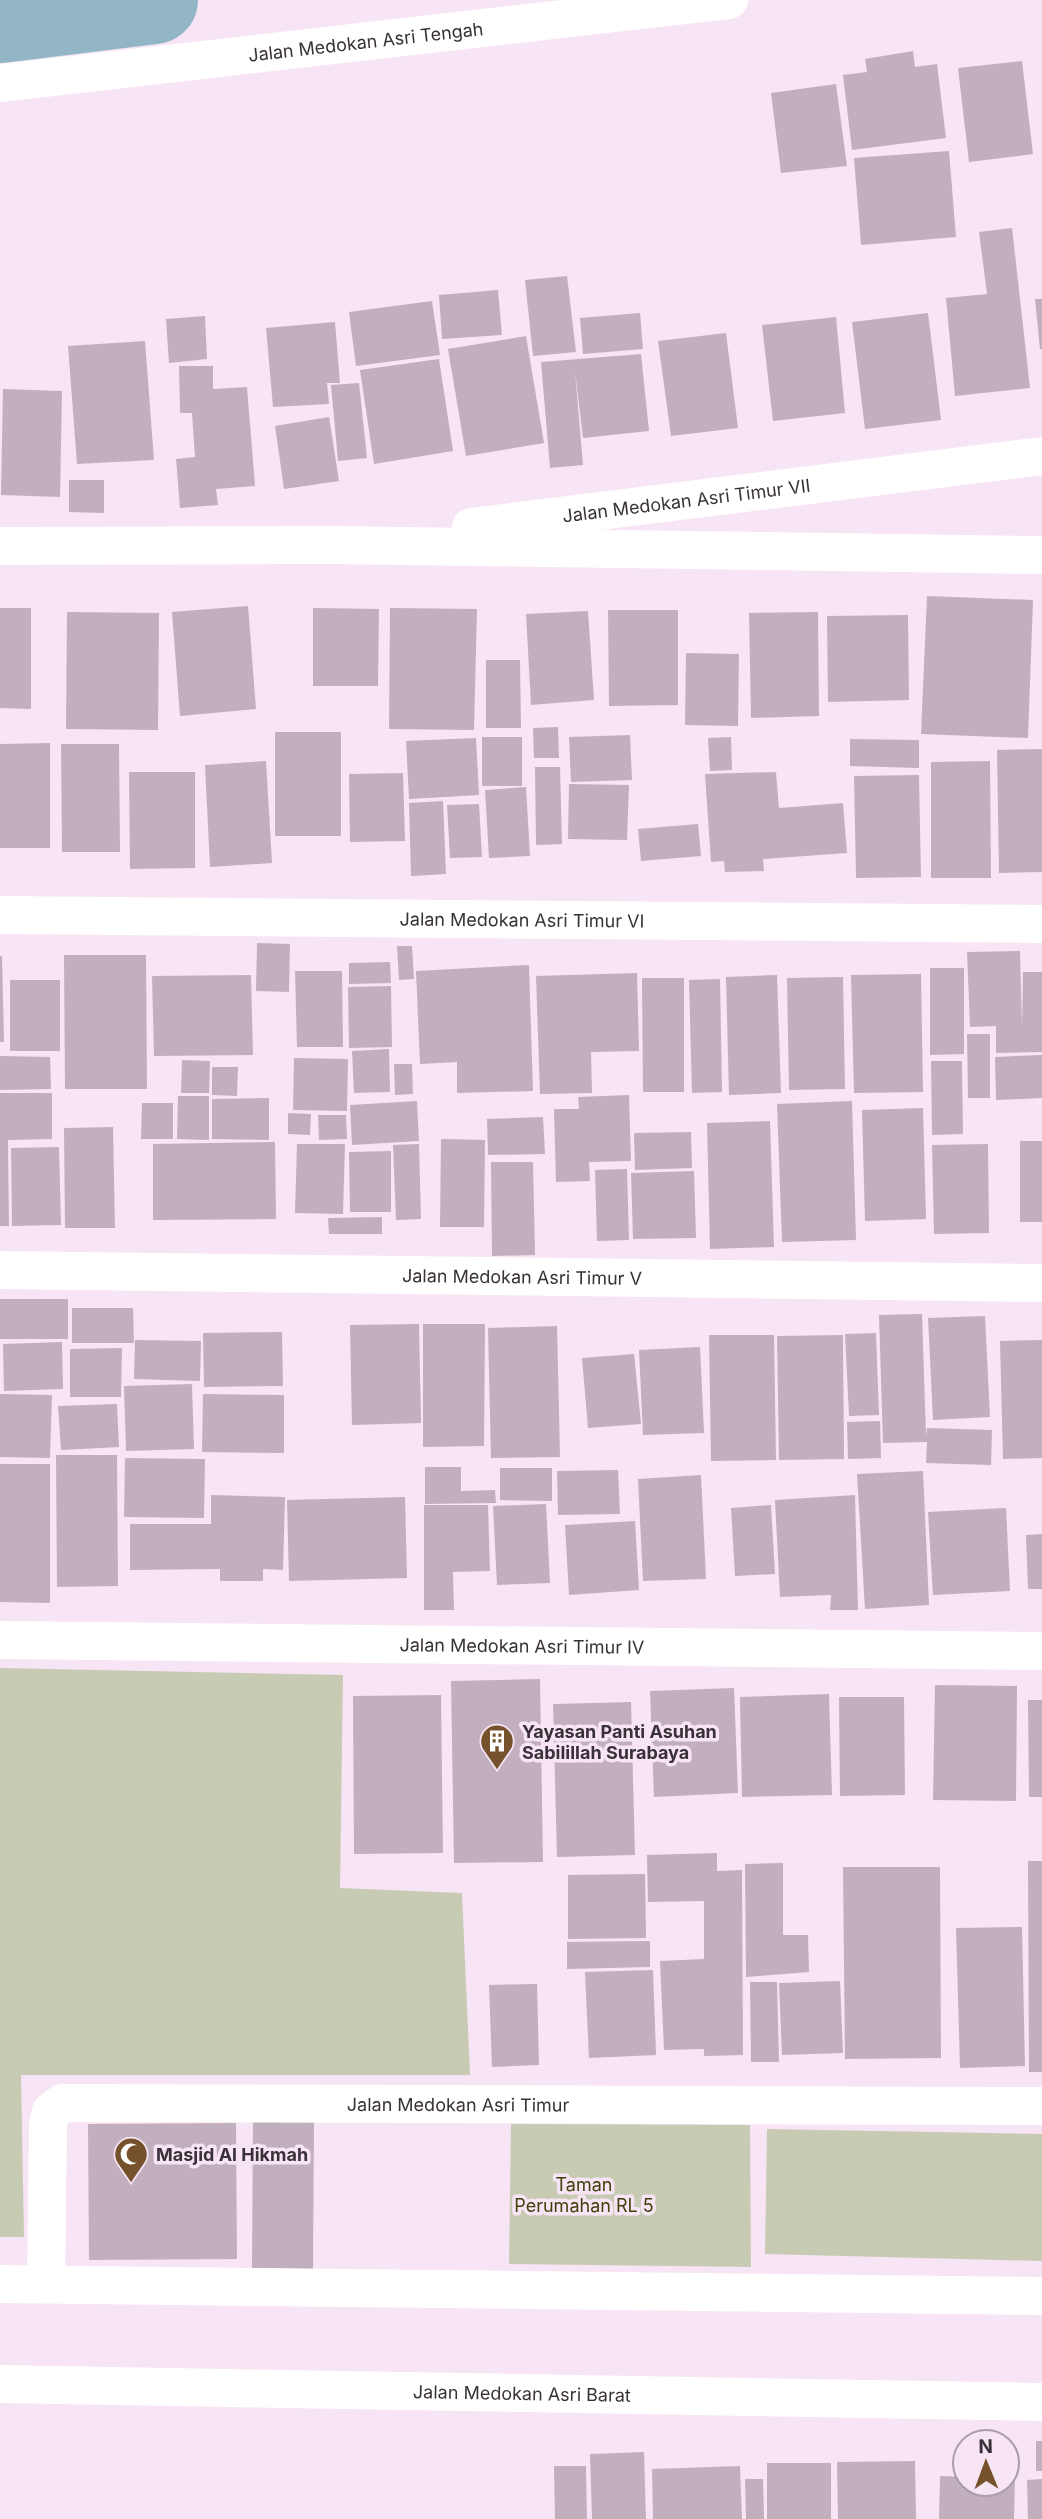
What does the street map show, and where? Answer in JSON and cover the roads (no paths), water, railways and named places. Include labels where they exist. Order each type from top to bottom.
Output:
[{"type":"street","name":"Jalan Medokan Asri Tengah","points":[[0,83],[729,0]]},
{"type":"street","name":"Jalan Medokan Asri Timur VII","points":[[331,545],[1042,456]]},
{"type":"street","name":"Jalan Medokan Asri Timur VII","points":[[0,546],[331,545],[1042,555]]},
{"type":"street","name":"Jalan Medokan Asri Timur VI","points":[[0,915],[1042,924]]},
{"type":"street","name":"Jalan Medokan Asri Timur V","points":[[0,1270],[1042,1283]]},
{"type":"street","name":"Jalan Medokan Asri Timur IV","points":[[0,1640],[1042,1651]]},
{"type":"street","name":"Jalan Medokan Asri Timur","points":[[46,2284],[48,2125],[51,2110],[62,2103],[1042,2106]]},
{"type":"street","points":[[0,2284],[1042,2296]]},
{"type":"street","name":"Jalan Medokan Asri Barat","points":[[0,2384],[1042,2402]]},
{"type":"waterway","points":[[0,19],[154,0]]},
{"type":"place","name":"Yayasan Panti Asuhan Sabilillah Surabaya","points":[[497,1771]]},
{"type":"place","name":"Masjid Al Hikmah","points":[[131,2184]]},
{"type":"park label","name":"Taman Perumahan RL 5","points":[[584,2194]]}]
